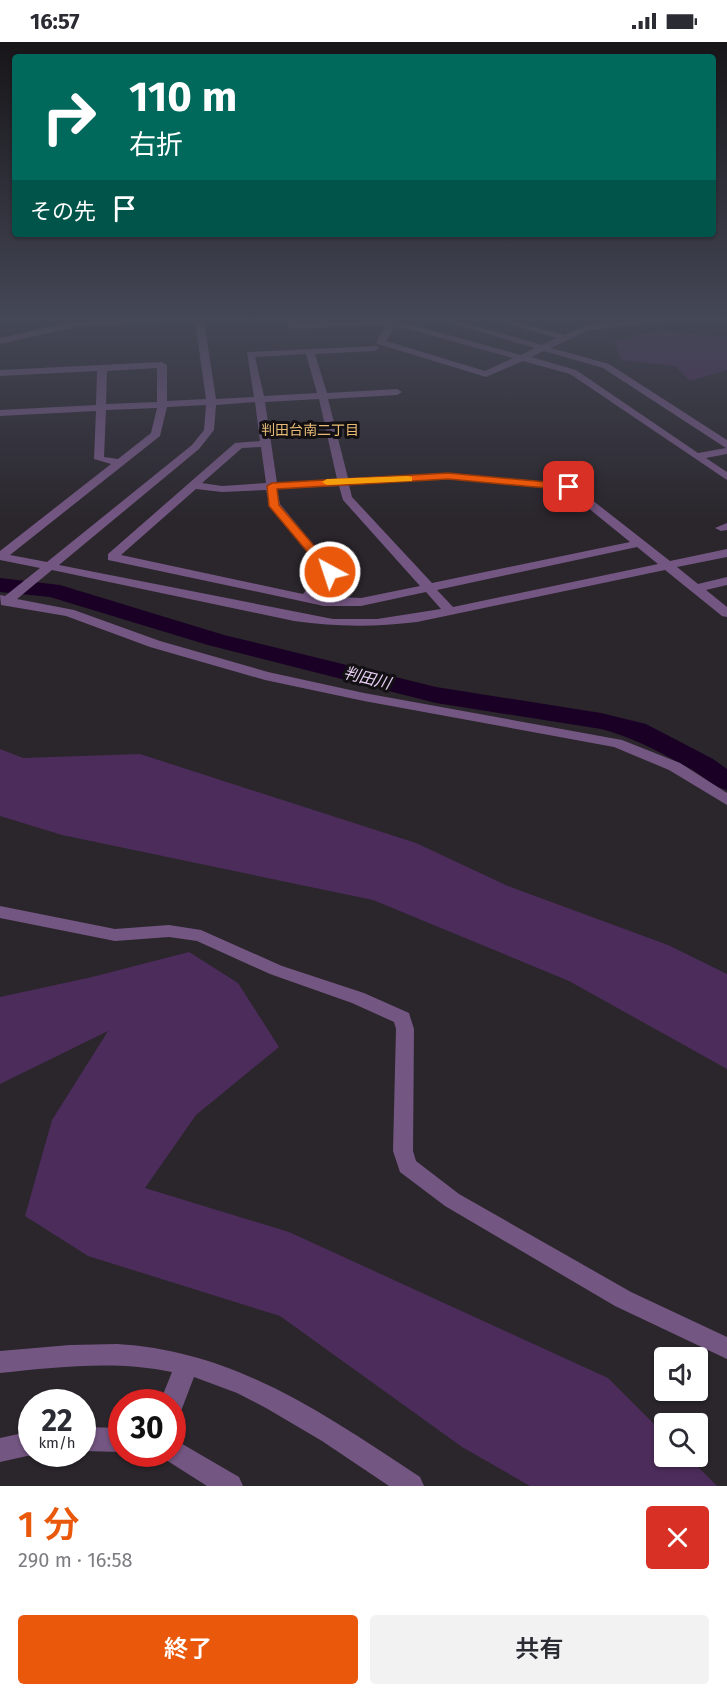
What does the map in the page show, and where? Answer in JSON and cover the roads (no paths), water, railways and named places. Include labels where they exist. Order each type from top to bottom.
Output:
[{"type":"street","points":[[102,385],[99,459],[119,462]]},
{"type":"street","points":[[0,556],[156,434],[160,424],[162,385]]},
{"type":"street","points":[[5,600],[33,580],[201,442],[210,427],[211,402],[209,385]]},
{"type":"street","points":[[257,385],[274,506],[330,572],[306,598]]},
{"type":"street","points":[[320,385],[347,498],[450,611]]},
{"type":"street","points":[[593,385],[727,477]]},
{"type":"street","points":[[636,385],[727,445]]},
{"type":"street","points":[[0,413],[397,392]]},
{"type":"street","points":[[266,444],[239,445],[112,557],[324,602],[361,602],[641,543]]},
{"type":"street","points":[[697,456],[727,451]]},
{"type":"street","points":[[193,485],[222,489],[448,476],[569,487],[727,613]]},
{"type":"street","points":[[0,556],[256,610],[333,623],[377,622],[450,611],[727,553]]},
{"type":"street","points":[[697,588],[727,581]]},
{"type":"street","points":[[5,600],[69,613],[155,644],[265,676],[364,697],[617,743],[671,765],[724,794]]},
{"type":"street","points":[[0,912],[115,935],[169,932],[201,936],[276,970],[358,998],[402,1018],[405,1029],[403,1151],[407,1166],[452,1200],[623,1299],[727,1348]]},
{"type":"street","points":[[0,1362],[85,1354],[154,1358],[187,1364],[247,1386],[318,1425],[411,1486]]},
{"type":"street","points":[[177,1389],[187,1364]]},
{"type":"street","points":[[0,1450],[18,1446]]},
{"type":"street","points":[[186,1459],[230,1486]]},
{"type":"waterway","name":"判田川","points":[[0,585],[52,590],[216,640],[436,695],[601,721],[637,730],[703,765],[727,782]]},
{"type":"district","name":"判田台南二丁目","points":[[310,430]]}]
